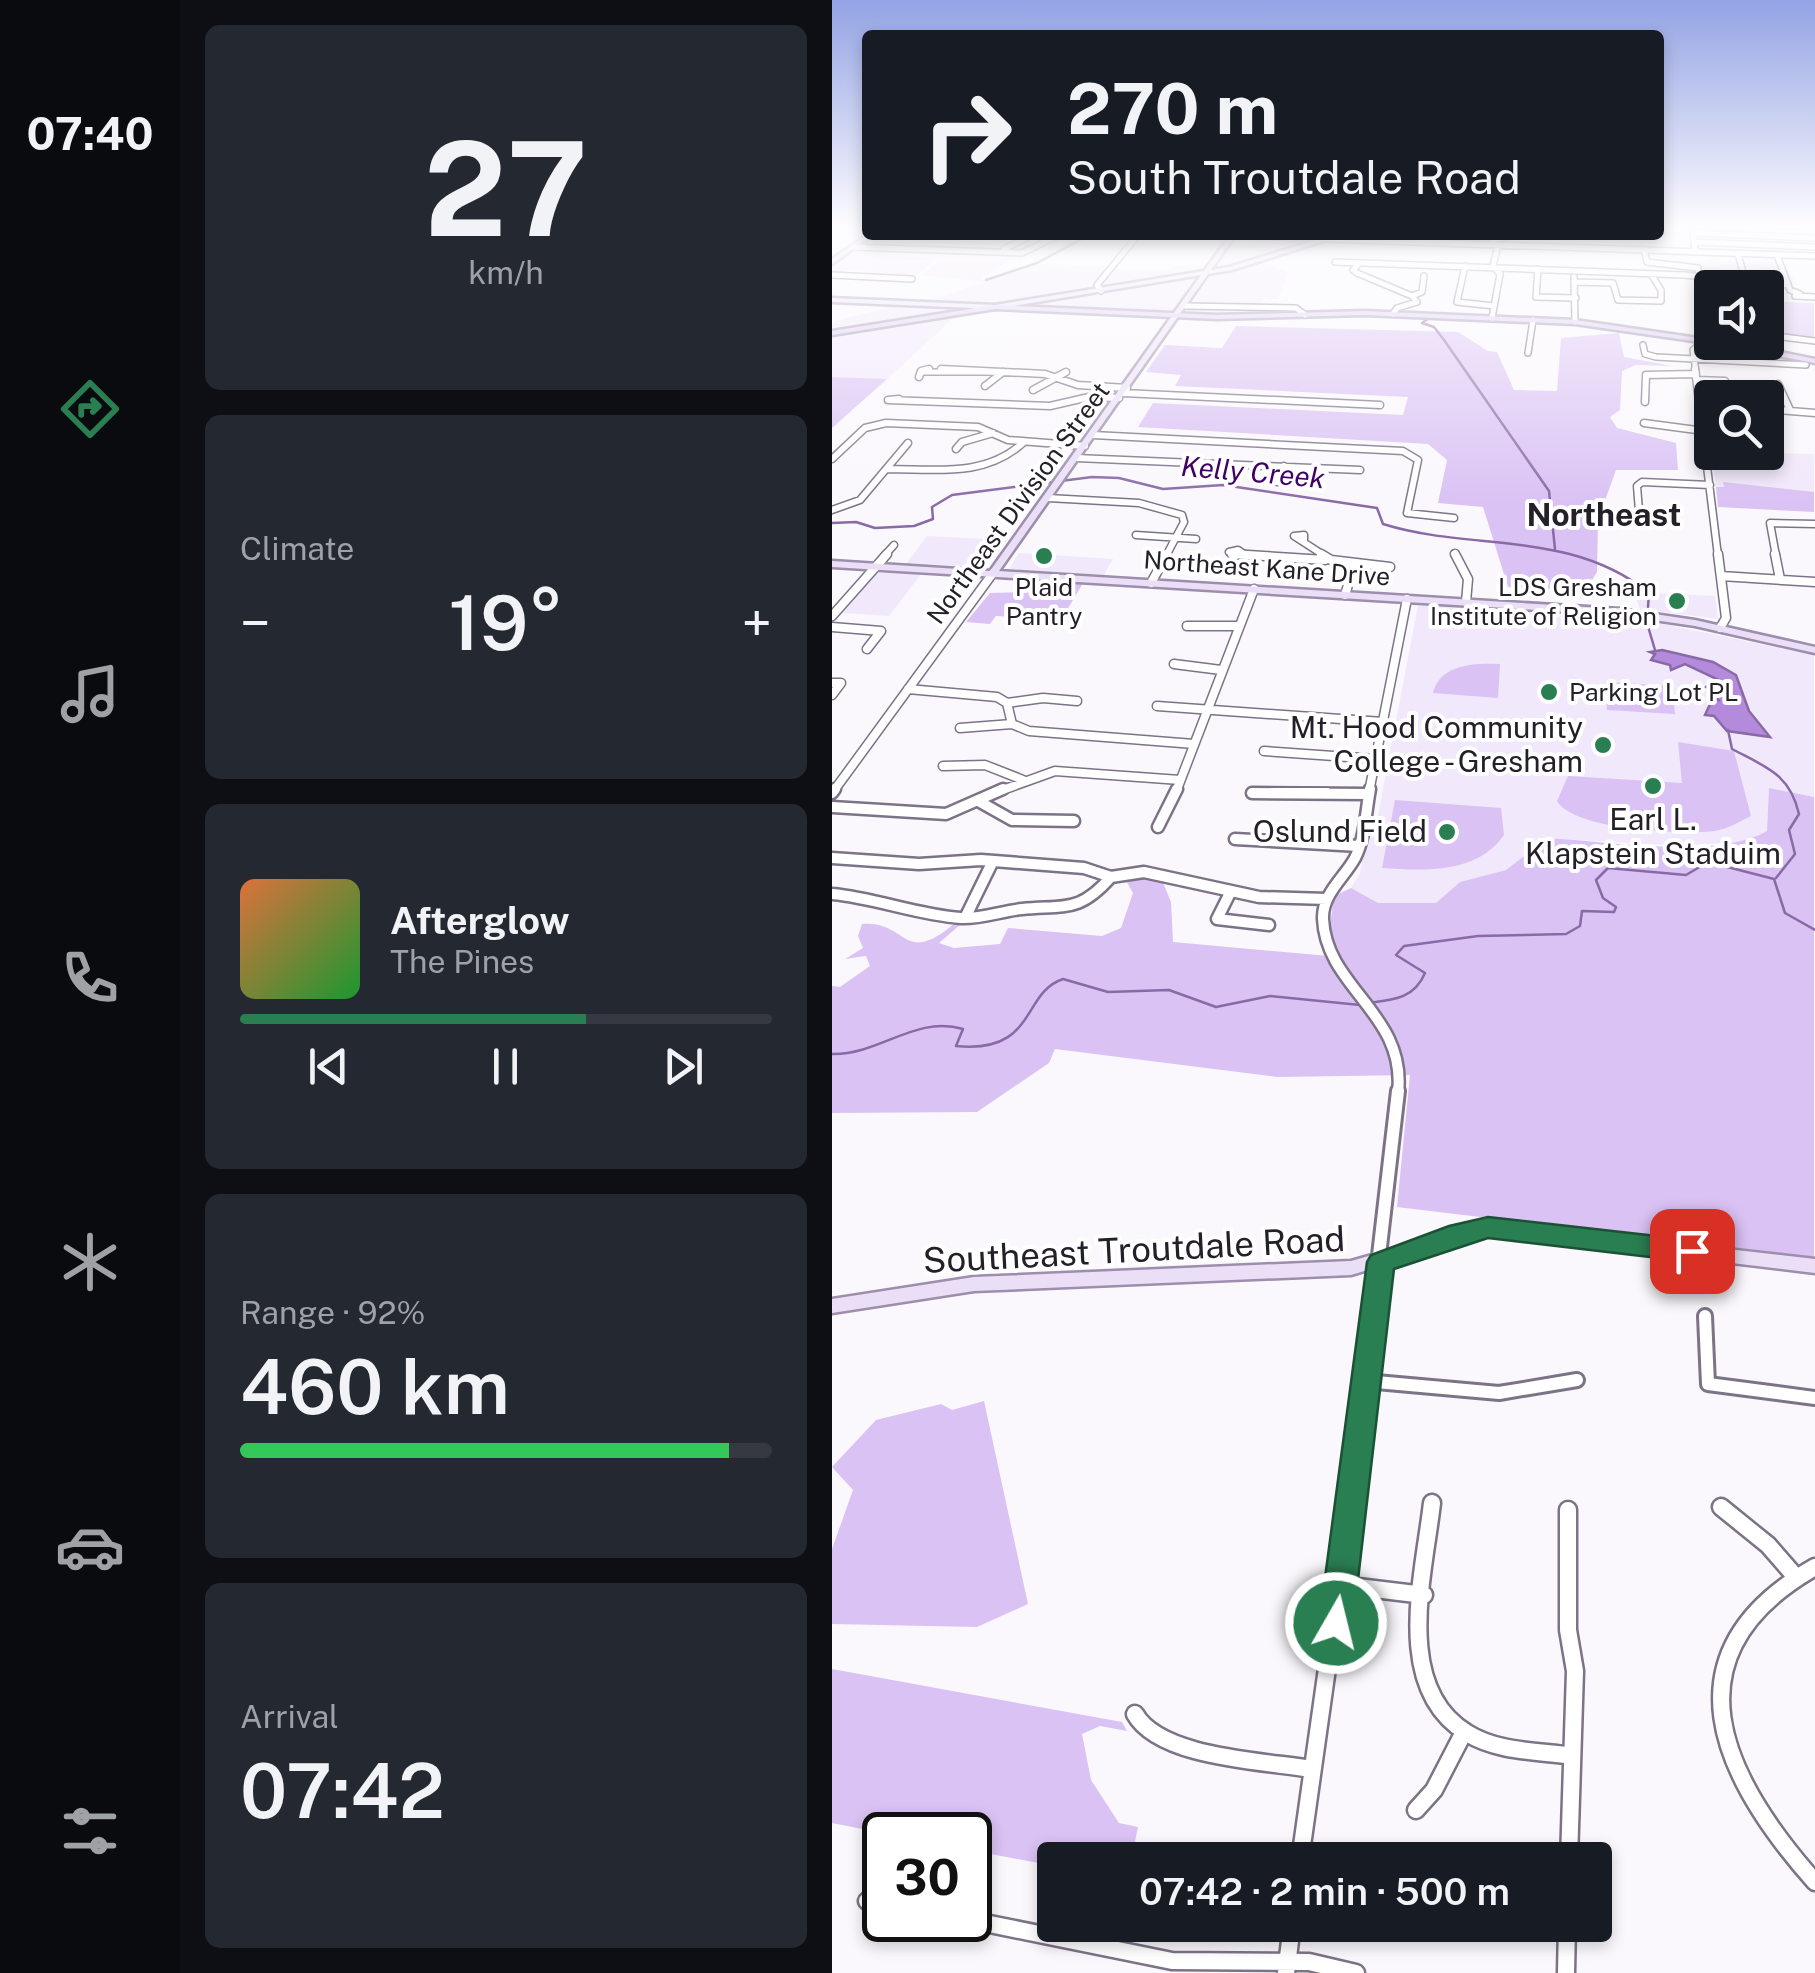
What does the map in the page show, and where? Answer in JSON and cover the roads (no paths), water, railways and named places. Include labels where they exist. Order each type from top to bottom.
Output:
[{"type":"highway","points":[[832,333],[910,319]]},
{"type":"highway","points":[[1514,319],[1575,322],[1694,338]]},
{"type":"highway","points":[[1784,357],[1810,363]]},
{"type":"main road","name":"Northeast Division Street","points":[[993,573],[1177,319]]},
{"type":"main road","name":"Northeast Kane Drive","points":[[832,564],[1620,612],[1720,628],[1814,650]]},
{"type":"main road","name":"Southeast Troutdale Road","points":[[832,1306],[974,1284],[1334,1269],[1380,1262],[1469,1230],[1498,1228],[1814,1266]]},
{"type":"street","points":[[1528,352],[1533,320]]},
{"type":"street","points":[[1784,337],[1814,341]]},
{"type":"street","points":[[1643,345],[1648,355],[1694,358]]},
{"type":"street","points":[[1694,360],[1696,380]]},
{"type":"street","points":[[1740,360],[1810,363]]},
{"type":"street","points":[[919,377],[920,371],[931,368],[1004,372],[1058,378],[1123,393],[1380,405]]},
{"type":"street","points":[[985,386],[1004,372]]},
{"type":"street","points":[[1033,390],[1066,372]]},
{"type":"street","points":[[1646,402],[1646,375],[1718,380]]},
{"type":"street","points":[[1784,390],[1790,410]]},
{"type":"street","points":[[899,399],[1050,406],[1123,393]]},
{"type":"street","points":[[1784,410],[1814,413]]},
{"type":"street","points":[[1644,422],[1694,433]]},
{"type":"street","points":[[832,459],[871,424],[978,427],[1024,442],[1085,446]]},
{"type":"street","points":[[956,449],[962,442],[994,433]]},
{"type":"street","points":[[1093,435],[1398,450],[1418,460],[1407,512],[1454,518]]},
{"type":"street","points":[[887,469],[963,468],[1002,459],[1024,442]]},
{"type":"street","points":[[832,510],[856,504],[908,443]]},
{"type":"street","points":[[1076,458],[1360,470]]},
{"type":"street","points":[[1277,482],[1284,466]]},
{"type":"street","points":[[1709,470],[1726,618],[1720,628]]},
{"type":"street","points":[[1640,511],[1637,486],[1642,482],[1710,485]]},
{"type":"street","points":[[1048,498],[1138,503],[1183,516],[1151,583]]},
{"type":"street","points":[[1780,580],[1772,522],[1814,524]]},
{"type":"street","points":[[1136,536],[1196,539]]},
{"type":"street","points":[[1304,541],[1331,560]]},
{"type":"street","points":[[832,616],[894,544]]},
{"type":"street","points":[[1295,558],[1318,554]]},
{"type":"street","points":[[1455,554],[1468,579],[1466,602]]},
{"type":"street","points":[[1245,555],[1390,567]]},
{"type":"street","points":[[1345,595],[1354,565]]},
{"type":"street","name":"Northeast Division Street","points":[[832,793],[993,573]]},
{"type":"street","points":[[1722,576],[1814,582]]},
{"type":"street","points":[[1158,827],[1254,589]]},
{"type":"street","points":[[1302,1842],[1341,1586],[1400,1058],[1389,1032],[1353,988],[1332,953],[1323,926],[1326,899],[1353,866],[1359,846],[1407,599]]},
{"type":"street","points":[[1187,626],[1237,626]]},
{"type":"street","points":[[832,628],[881,631],[867,649]]},
{"type":"street","points":[[1174,664],[1222,670]]},
{"type":"street","points":[[832,683],[841,684],[832,695]]},
{"type":"street","points":[[908,689],[991,695],[1007,703],[1042,698],[1078,701]]},
{"type":"street","points":[[1007,703],[1012,724]]},
{"type":"street","points":[[1156,706],[1383,722]]},
{"type":"street","points":[[960,728],[1012,724],[1029,731],[1194,744]]},
{"type":"street","points":[[1264,751],[1376,758]]},
{"type":"street","points":[[943,766],[993,766],[1022,780]]},
{"type":"street","points":[[832,808],[931,815],[980,802],[1022,780],[1063,771],[1180,780]]},
{"type":"street","points":[[1252,793],[1297,790],[1368,794]]},
{"type":"street","points":[[980,802],[1012,820],[1074,821]]},
{"type":"street","points":[[1236,840],[1359,846]]},
{"type":"street","points":[[832,870],[836,858],[919,864],[993,861],[1084,868],[1111,877],[1150,872],[1270,898],[1326,899]]},
{"type":"street","points":[[965,918],[993,861]]},
{"type":"street","points":[[832,894],[869,897],[930,914],[965,918],[1022,909],[1074,907],[1092,898],[1111,877]]},
{"type":"street","points":[[1231,891],[1217,919],[1268,925]]},
{"type":"street","points":[[1705,1316],[1708,1384],[1814,1398]]},
{"type":"street","points":[[1366,1380],[1510,1392],[1557,1388],[1577,1380]]},
{"type":"street","points":[[1432,1503],[1420,1654],[1424,1683],[1437,1707],[1464,1732],[1493,1742],[1572,1756]]},
{"type":"street","points":[[1722,1507],[1768,1545],[1794,1576]]},
{"type":"street","points":[[1568,1510],[1568,1630],[1575,1671],[1570,1842]]},
{"type":"street","points":[[1814,1567],[1794,1576],[1753,1608],[1733,1638],[1722,1679],[1722,1712],[1732,1758],[1755,1808],[1814,1882]]},
{"type":"street","points":[[1341,1586],[1424,1596]]},
{"type":"street","points":[[1135,1714],[1144,1730],[1168,1744],[1312,1769]]},
{"type":"street","points":[[1416,1810],[1434,1790],[1464,1732]]},
{"type":"street","points":[[992,1925],[1171,1967],[1287,1967],[1356,1973]]},
{"type":"street","points":[[1287,1967],[1290,1942]]},
{"type":"street","points":[[1566,1973],[1567,1942]]},
{"type":"waterway","points":[[1427,319],[1422,323],[1434,327],[1444,340],[1549,491],[1555,549]]},
{"type":"waterway","name":"Kelly Creek","points":[[832,523],[856,522],[875,528],[914,526],[933,519],[932,507],[952,495],[1092,477],[1119,478],[1163,489],[1223,485],[1377,508],[1383,524],[1451,538],[1554,550],[1587,559],[1619,573],[1649,593],[1648,607]]},
{"type":"waterway","name":"Kelly Creek","points":[[1647,623],[1655,650]]},
{"type":"waterway","name":"Kelly Creek","points":[[1728,730],[1732,749],[1775,773],[1795,800],[1799,814],[1789,830],[1795,854],[1776,878]]},
{"type":"waterway","points":[[1368,1003],[1402,997],[1420,982],[1425,973],[1396,955],[1404,946],[1478,936],[1566,934],[1580,926],[1582,911],[1614,912],[1616,907],[1603,898],[1596,880],[1608,868],[1686,875],[1708,862],[1774,879],[1785,913],[1815,930]]},
{"type":"waterway","points":[[832,1054],[866,1049],[929,1027],[963,1029],[956,1046],[1001,1041],[1024,1021],[1040,996],[1063,979],[1108,992],[1169,990],[1216,1007],[1270,996],[1360,1005]]},
{"type":"place","name":"Plaid Pantry","points":[[1044,556]]},
{"type":"place","name":"LDS Gresham Institute of Religion","points":[[1677,601]]},
{"type":"place","name":"Parking Lot PL","points":[[1549,692]]},
{"type":"place","name":"Mt. Hood Community College - Gresham","points":[[1603,745]]},
{"type":"place","name":"Earl L. Klapstein Staduim","points":[[1653,786]]},
{"type":"place","name":"Oslund Field","points":[[1447,832]]},
{"type":"district","name":"Northeast","points":[[1604,515]]}]
